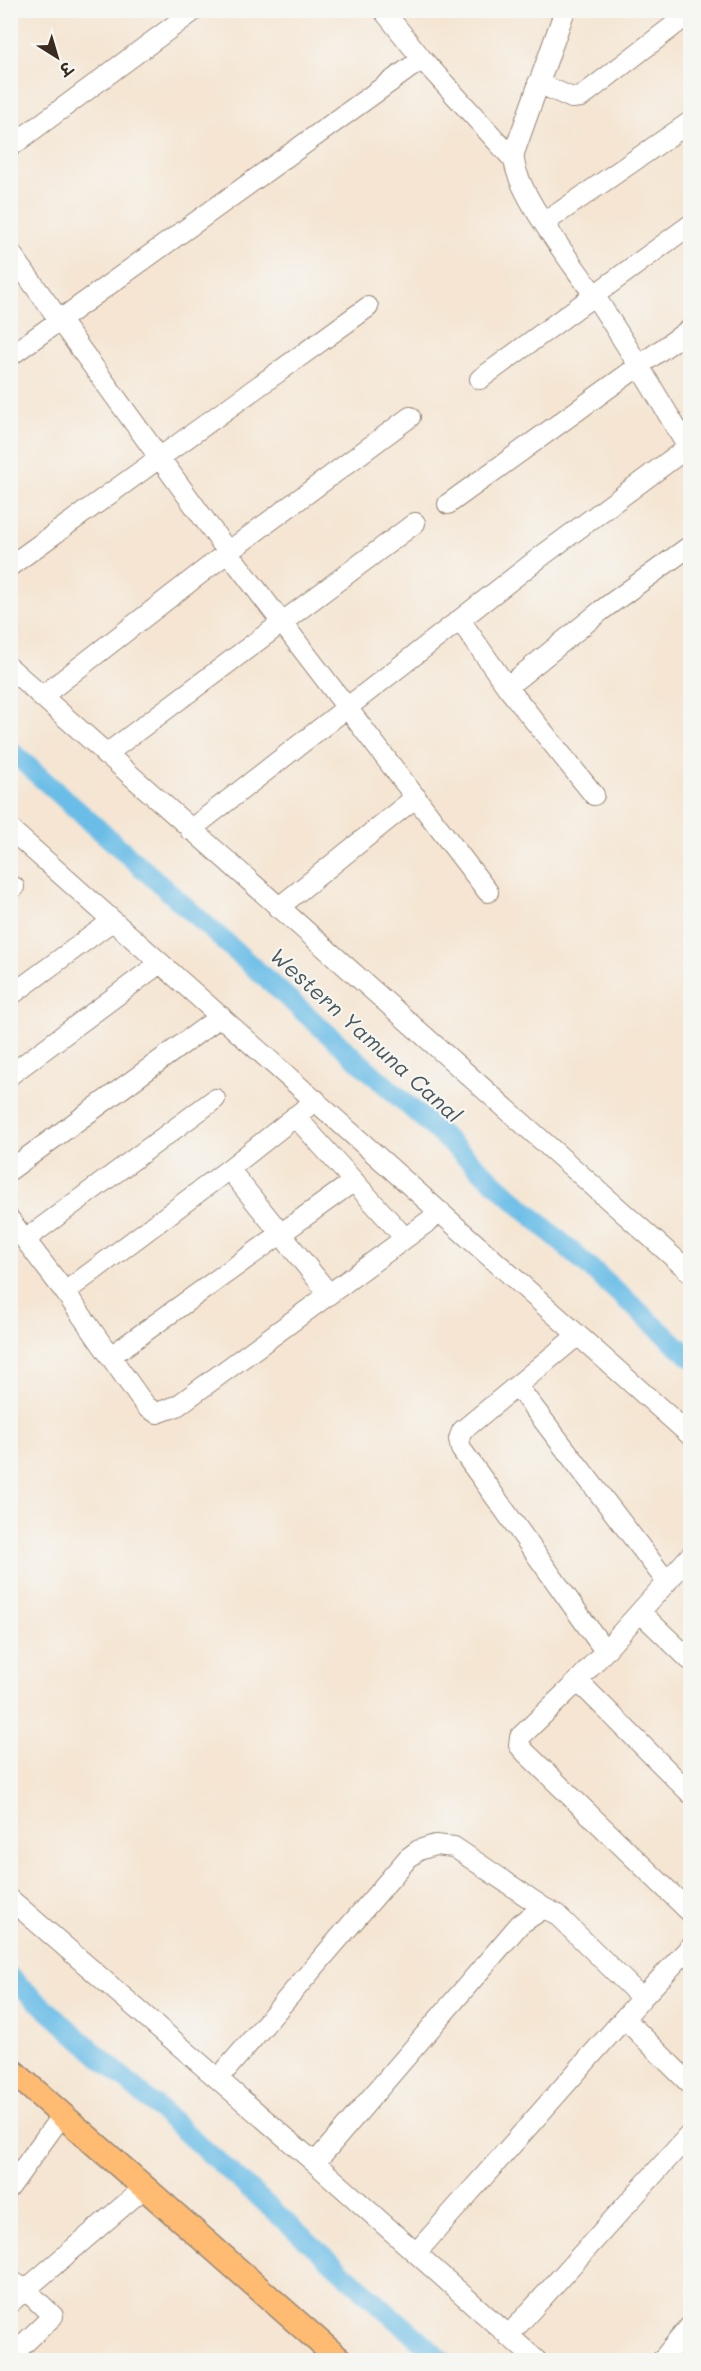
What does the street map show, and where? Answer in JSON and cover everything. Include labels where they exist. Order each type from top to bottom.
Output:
[{"type":"main road","points":[[13,2075],[62,2115],[340,2361]]},
{"type":"street","points":[[10,147],[195,10]]},
{"type":"street","points":[[190,830],[543,555],[689,449],[595,296],[544,223],[518,175],[513,159],[422,59],[383,10]]},
{"type":"street","points":[[513,159],[565,10]]},
{"type":"street","points":[[538,83],[572,98],[581,97],[592,91],[690,13]]},
{"type":"street","points":[[10,356],[422,59]]},
{"type":"street","points":[[544,223],[690,122]]},
{"type":"street","points":[[480,379],[690,225]]},
{"type":"street","points":[[10,252],[61,319],[158,458],[228,552],[488,892]]},
{"type":"street","points":[[10,566],[368,307]]},
{"type":"street","points":[[448,504],[690,329]]},
{"type":"street","points":[[41,697],[228,552],[410,417]]},
{"type":"street","points":[[105,755],[281,621],[415,523]]},
{"type":"street","points":[[507,687],[602,610],[690,546]]},
{"type":"street","points":[[460,621],[507,687],[594,795]]},
{"type":"street","points":[[10,669],[690,1272]]},
{"type":"street","points":[[278,908],[416,797]]},
{"type":"street","points":[[10,829],[690,1435]]},
{"type":"street","points":[[10,996],[112,921]]},
{"type":"street","points":[[10,1075],[160,963]]},
{"type":"street","points":[[10,1170],[220,1016]]},
{"type":"street","points":[[26,1239],[215,1099]]},
{"type":"street","points":[[65,1292],[229,1169],[316,1100]]},
{"type":"street","points":[[296,1116],[405,1238]]},
{"type":"street","points":[[229,1169],[328,1294]]},
{"type":"street","points":[[111,1356],[354,1181]]},
{"type":"street","points":[[10,1220],[65,1292],[147,1407],[157,1413],[166,1411],[187,1399],[441,1212]]},
{"type":"street","points":[[578,1335],[462,1431],[459,1439],[460,1449],[605,1651]]},
{"type":"street","points":[[517,1386],[667,1582]]},
{"type":"street","points":[[690,1556],[578,1681],[526,1729],[520,1737],[519,1745],[690,1912]]},
{"type":"street","points":[[640,1612],[690,1660]]},
{"type":"street","points":[[578,1681],[690,1793]]},
{"type":"street","points":[[218,2079],[408,1858],[419,1850],[435,1845],[454,1847],[556,1914],[642,1998]]},
{"type":"street","points":[[10,1899],[315,2163],[536,2361]]},
{"type":"street","points":[[315,2163],[520,1924],[544,1908]]},
{"type":"street","points":[[416,2253],[624,2018],[690,1947]]},
{"type":"street","points":[[624,2018],[690,2084]]},
{"type":"street","points":[[10,2187],[62,2115]]},
{"type":"street","points":[[508,2336],[690,2134]]},
{"type":"street","points":[[10,2303],[18,2285],[144,2188]]},
{"type":"street","points":[[10,2357],[53,2316],[18,2285]]},
{"type":"street","points":[[662,2361],[690,2326]]},
{"type":"waterway","name":"Western Yamuna Canal","points":[[10,750],[690,1357]]},
{"type":"waterway","points":[[10,1977],[442,2360]]}]
